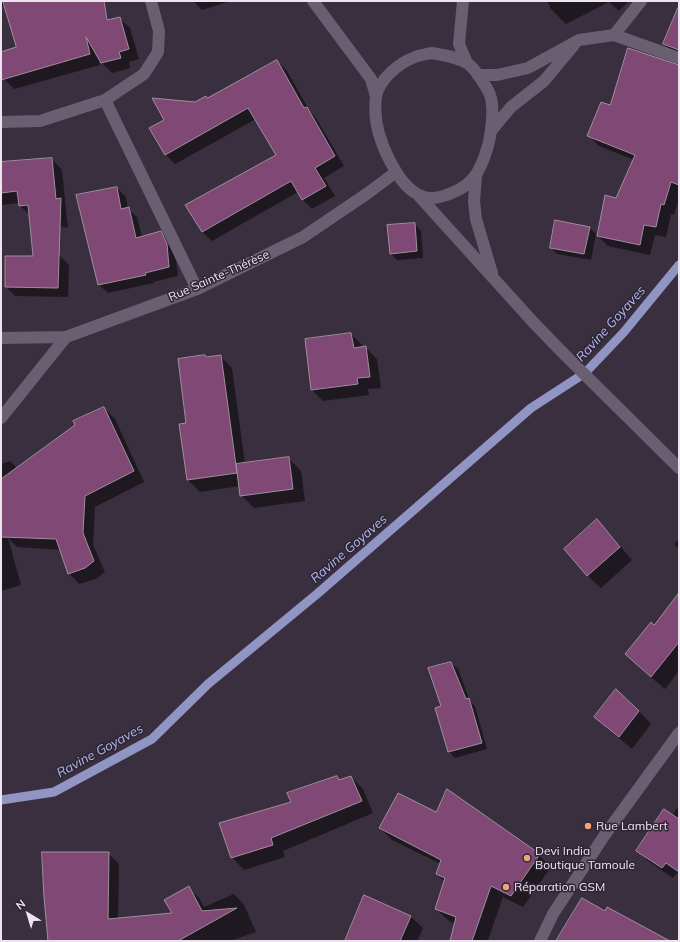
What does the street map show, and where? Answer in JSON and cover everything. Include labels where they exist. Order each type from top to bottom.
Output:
[{"type":"street","points":[[1,122],[40,121],[105,100],[144,74],[158,52],[159,31],[151,1]]},
{"type":"street","points":[[313,1],[371,79],[376,96],[378,134],[396,172],[406,185],[420,196],[533,322],[679,468]]},
{"type":"street","points":[[463,1],[459,44],[466,63]]},
{"type":"street","points":[[614,35],[641,1]]},
{"type":"street","points":[[478,75],[497,76],[528,68],[579,40],[614,35],[679,58]]},
{"type":"street","points":[[491,131],[511,107],[544,81],[579,40]]},
{"type":"street","points":[[376,96],[381,84],[390,71],[416,56],[432,53],[450,56],[472,67],[478,75],[491,96],[493,112],[491,131],[486,151],[476,176],[474,201],[476,219],[493,276]]},
{"type":"street","points":[[105,100],[197,289]]},
{"type":"street","name":"Rue Sainte-Thérèse","points":[[1,338],[66,336],[197,289],[303,236],[368,193],[396,172]]},
{"type":"street","points":[[420,196],[433,199],[448,194],[463,188],[476,176]]},
{"type":"street","points":[[1,418],[66,336]]},
{"type":"street","points":[[540,941],[553,914],[600,843],[679,733]]},
{"type":"building","points":[[3,1],[104,1],[107,20],[120,17],[129,49],[119,52],[121,58],[101,63],[86,37],[90,54],[1,80],[1,52],[16,47]]},
{"type":"building","points":[[679,8],[679,50],[663,44]]},
{"type":"building","points":[[628,48],[679,65],[679,185],[671,182],[664,205],[661,204],[656,227],[644,225],[640,245],[597,236],[605,195],[616,198],[635,155],[587,136],[601,102],[610,105]]},
{"type":"building","points":[[277,60],[304,108],[307,107],[335,156],[315,168],[326,186],[302,200],[291,181],[202,232],[185,205],[276,155],[248,108],[165,155],[149,128],[164,120],[152,98],[195,102],[206,96],[207,98]]},
{"type":"building","points":[[52,158],[56,199],[61,198],[58,288],[5,287],[5,256],[33,256],[28,205],[19,206],[17,191],[1,193],[1,162]]},
{"type":"building","points":[[117,187],[121,209],[129,207],[136,238],[161,231],[167,244],[169,267],[145,273],[146,275],[98,285],[76,195]]},
{"type":"building","points":[[555,220],[590,227],[584,254],[550,248]]},
{"type":"building","points":[[415,223],[417,251],[390,254],[387,225]]},
{"type":"building","points":[[351,333],[354,348],[366,346],[370,377],[357,378],[358,384],[311,390],[305,339]]},
{"type":"building","points":[[205,355],[206,357],[221,355],[237,473],[187,480],[179,424],[186,423],[178,359]]},
{"type":"building","points":[[104,407],[134,471],[85,496],[83,533],[94,561],[85,568],[68,574],[56,539],[1,537],[1,479],[75,425],[73,421]]},
{"type":"building","points":[[289,457],[293,489],[240,496],[236,464]]},
{"type":"building","points":[[597,519],[620,547],[587,576],[564,549]]},
{"type":"building","points":[[679,593],[679,642],[651,677],[625,654],[651,622],[654,625]]},
{"type":"building","points":[[451,662],[466,699],[469,698],[482,743],[448,752],[435,708],[441,706],[428,668]]},
{"type":"building","points":[[616,689],[639,711],[619,737],[594,717]]},
{"type":"building","points":[[337,776],[339,780],[351,776],[362,801],[271,838],[273,845],[231,858],[219,823],[291,802],[287,793]]},
{"type":"building","points":[[447,789],[540,854],[511,896],[491,886],[472,941],[450,941],[456,917],[435,909],[445,878],[436,874],[441,860],[379,828],[398,793],[436,812]]},
{"type":"building","points":[[664,809],[679,819],[679,872],[666,863],[662,868],[636,851]]},
{"type":"building","points":[[42,852],[109,852],[108,919],[172,913],[164,900],[189,886],[202,911],[237,908],[178,941],[48,941]]},
{"type":"building","points":[[364,895],[411,916],[400,941],[345,941]]},
{"type":"building","points":[[582,898],[605,911],[607,907],[670,941],[556,941]]},
{"type":"waterway","name":"Ravine Goyaves","points":[[1,800],[54,792],[152,739],[208,684],[317,594],[531,408],[585,373],[624,332],[679,265]]},
{"type":"place","name":"Rue Lambert","points":[[588,826]]},
{"type":"place","name":"Devi India Boutique Tamoule","points":[[527,858]]},
{"type":"place","name":"Réparation GSM","points":[[506,887]]}]
